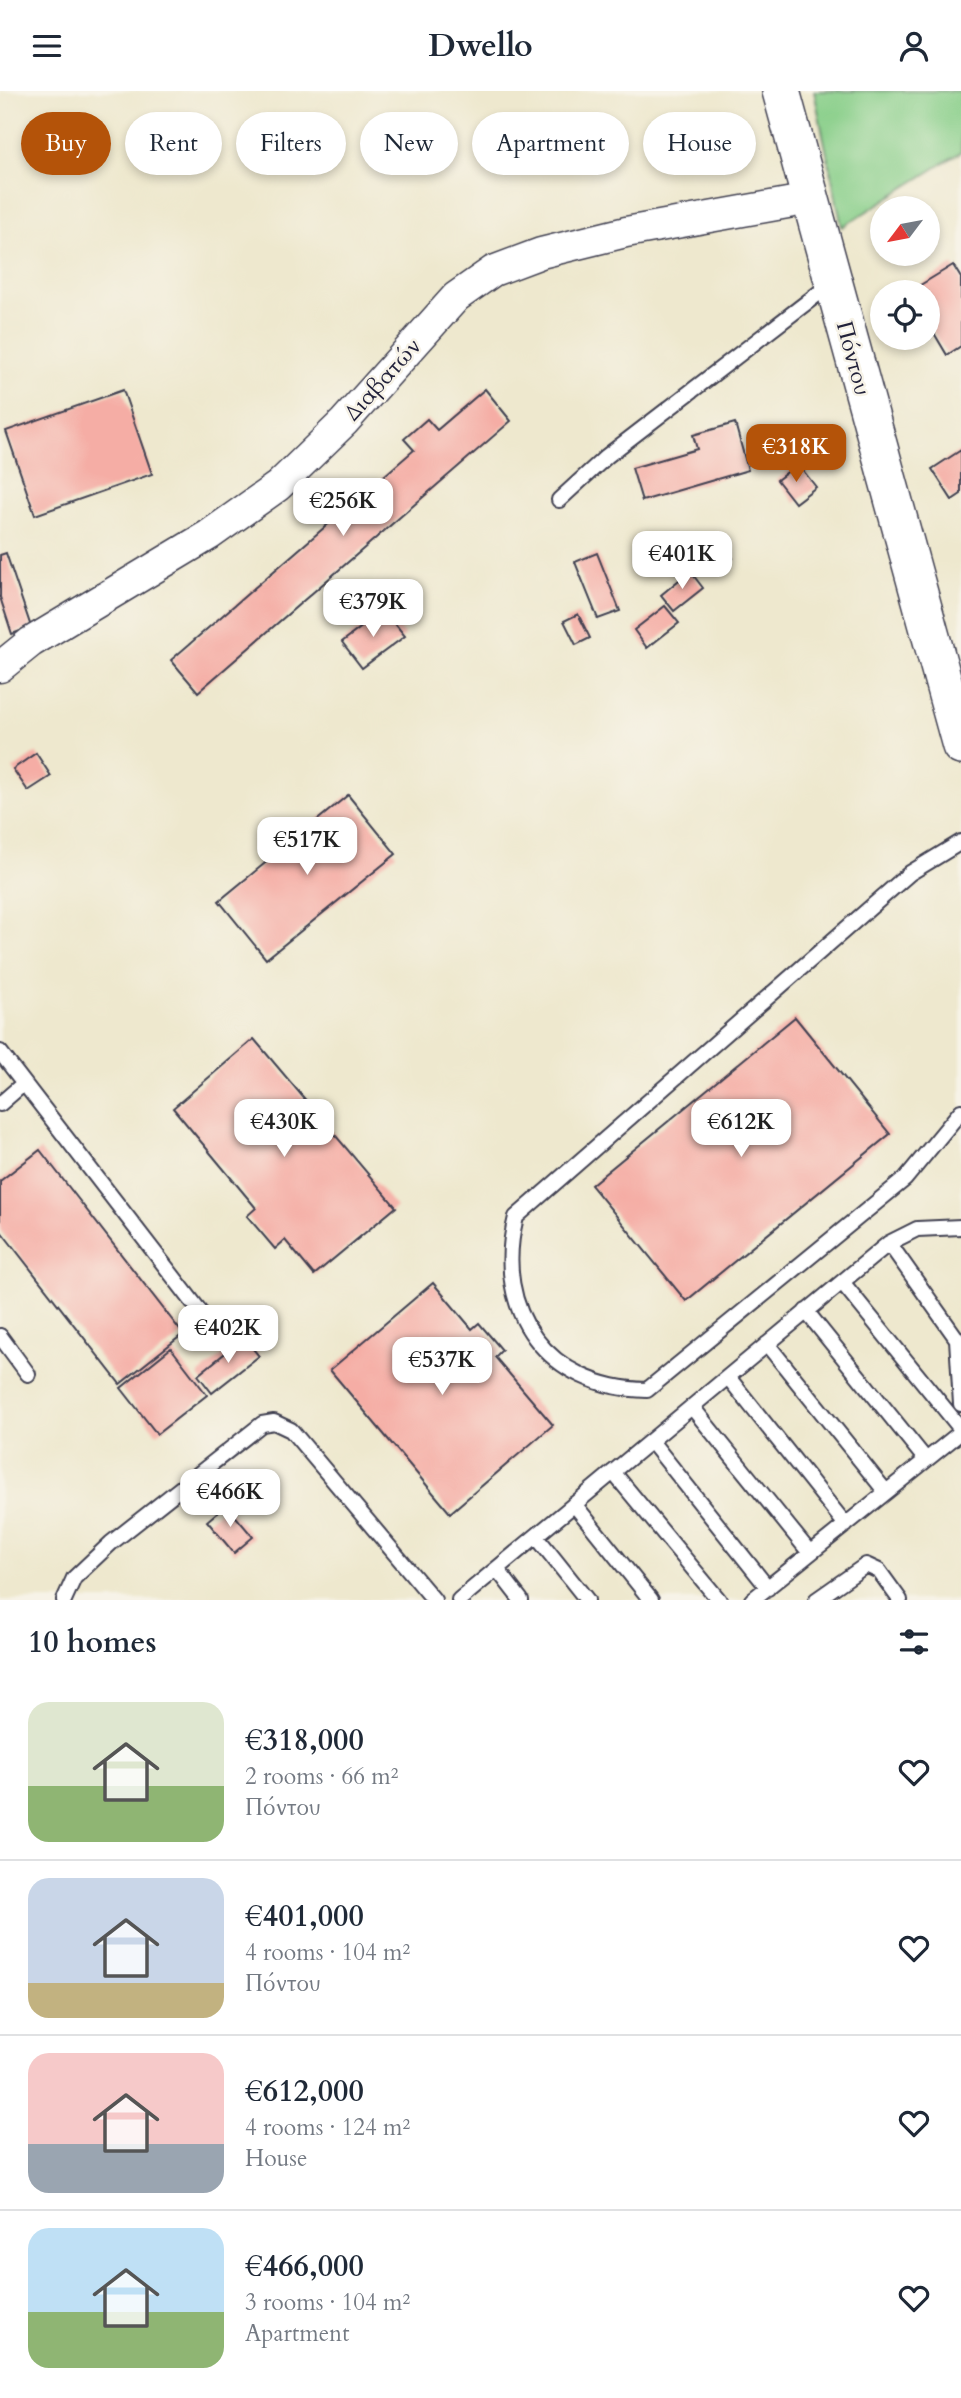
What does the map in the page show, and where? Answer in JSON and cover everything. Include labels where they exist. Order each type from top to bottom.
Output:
[{"type":"street","name":"Πόντου","points":[[781,91],[961,746]]},
{"type":"street","name":"Διαβατών","points":[[0,667],[31,642],[209,535],[278,486],[344,422],[456,297],[493,271],[541,253],[626,232],[810,199]]},
{"type":"lane","points":[[559,501],[607,456],[834,283]]},
{"type":"lane","points":[[961,842],[910,873],[516,1217],[510,1249],[510,1281],[525,1322],[537,1340],[567,1369],[606,1386],[647,1390],[905,1179],[961,1111]]},
{"type":"lane","points":[[0,1052],[200,1310]]},
{"type":"lane","points":[[0,1104],[23,1084]]},
{"type":"lane","points":[[459,1600],[889,1243],[917,1229],[961,1227]]},
{"type":"lane","points":[[889,1243],[957,1339],[961,1404]]},
{"type":"lane","points":[[752,1600],[961,1431],[842,1282]]},
{"type":"lane","points":[[806,1311],[926,1460]]},
{"type":"lane","points":[[0,1336],[28,1374]]},
{"type":"lane","points":[[767,1344],[886,1492]]},
{"type":"lane","points":[[728,1377],[846,1525]]},
{"type":"lane","points":[[692,1407],[810,1553]]},
{"type":"lane","points":[[64,1600],[74,1578],[111,1543],[262,1424],[274,1422],[291,1430],[434,1600]]},
{"type":"lane","points":[[651,1440],[768,1587]]},
{"type":"lane","points":[[613,1472],[719,1600]]},
{"type":"lane","points":[[574,1504],[652,1600]]},
{"type":"lane","points":[[536,1536],[587,1600]]},
{"type":"lane","points":[[816,1600],[866,1565],[879,1571],[900,1600]]},
{"type":"lane","points":[[497,1569],[521,1600]]},
{"type":"green space","points":[[814,91],[961,91],[961,152],[891,196],[870,196],[870,209],[842,227]]},
{"type":"building","points":[[953,265],[961,278],[961,346],[947,355],[940,343],[940,280],[929,280]]},
{"type":"building","points":[[485,389],[511,421],[198,692],[171,660],[414,450],[404,439],[427,419],[437,430]]},
{"type":"building","points":[[123,390],[152,474],[35,515],[6,431]]},
{"type":"building","points":[[735,423],[748,470],[642,501],[632,468],[697,449],[693,435]]},
{"type":"building","points":[[961,450],[961,494],[952,500],[932,469]]},
{"type":"building","points":[[798,464],[816,487],[795,503],[777,480]]},
{"type":"building","points":[[719,540],[733,558],[715,572],[700,554]]},
{"type":"building","points":[[6,553],[31,627],[12,634],[0,597],[0,555]]},
{"type":"building","points":[[597,553],[620,611],[598,619],[575,562]]},
{"type":"building","points":[[690,571],[703,588],[674,611],[661,595]]},
{"type":"building","points":[[665,606],[679,623],[647,648],[634,630]]},
{"type":"building","points":[[384,610],[405,636],[362,668],[342,642]]},
{"type":"building","points":[[578,614],[590,638],[576,645],[564,621]]},
{"type":"building","points":[[36,753],[51,776],[28,791],[13,769]]},
{"type":"building","points":[[348,795],[396,854],[266,959],[219,901]]},
{"type":"building","points":[[795,1017],[890,1134],[686,1301],[591,1185]]},
{"type":"building","points":[[254,1039],[396,1207],[314,1275],[285,1240],[275,1249],[247,1216],[256,1208],[173,1108]]},
{"type":"building","points":[[40,1150],[183,1334],[120,1384],[0,1230],[0,1181]]},
{"type":"building","points":[[433,1283],[472,1329],[479,1323],[502,1350],[495,1357],[553,1425],[450,1513],[330,1370]]},
{"type":"building","points":[[244,1338],[259,1356],[212,1393],[198,1375]]},
{"type":"building","points":[[171,1348],[207,1395],[157,1434],[121,1388]]},
{"type":"building","points":[[226,1505],[253,1537],[234,1553],[207,1521]]}]
